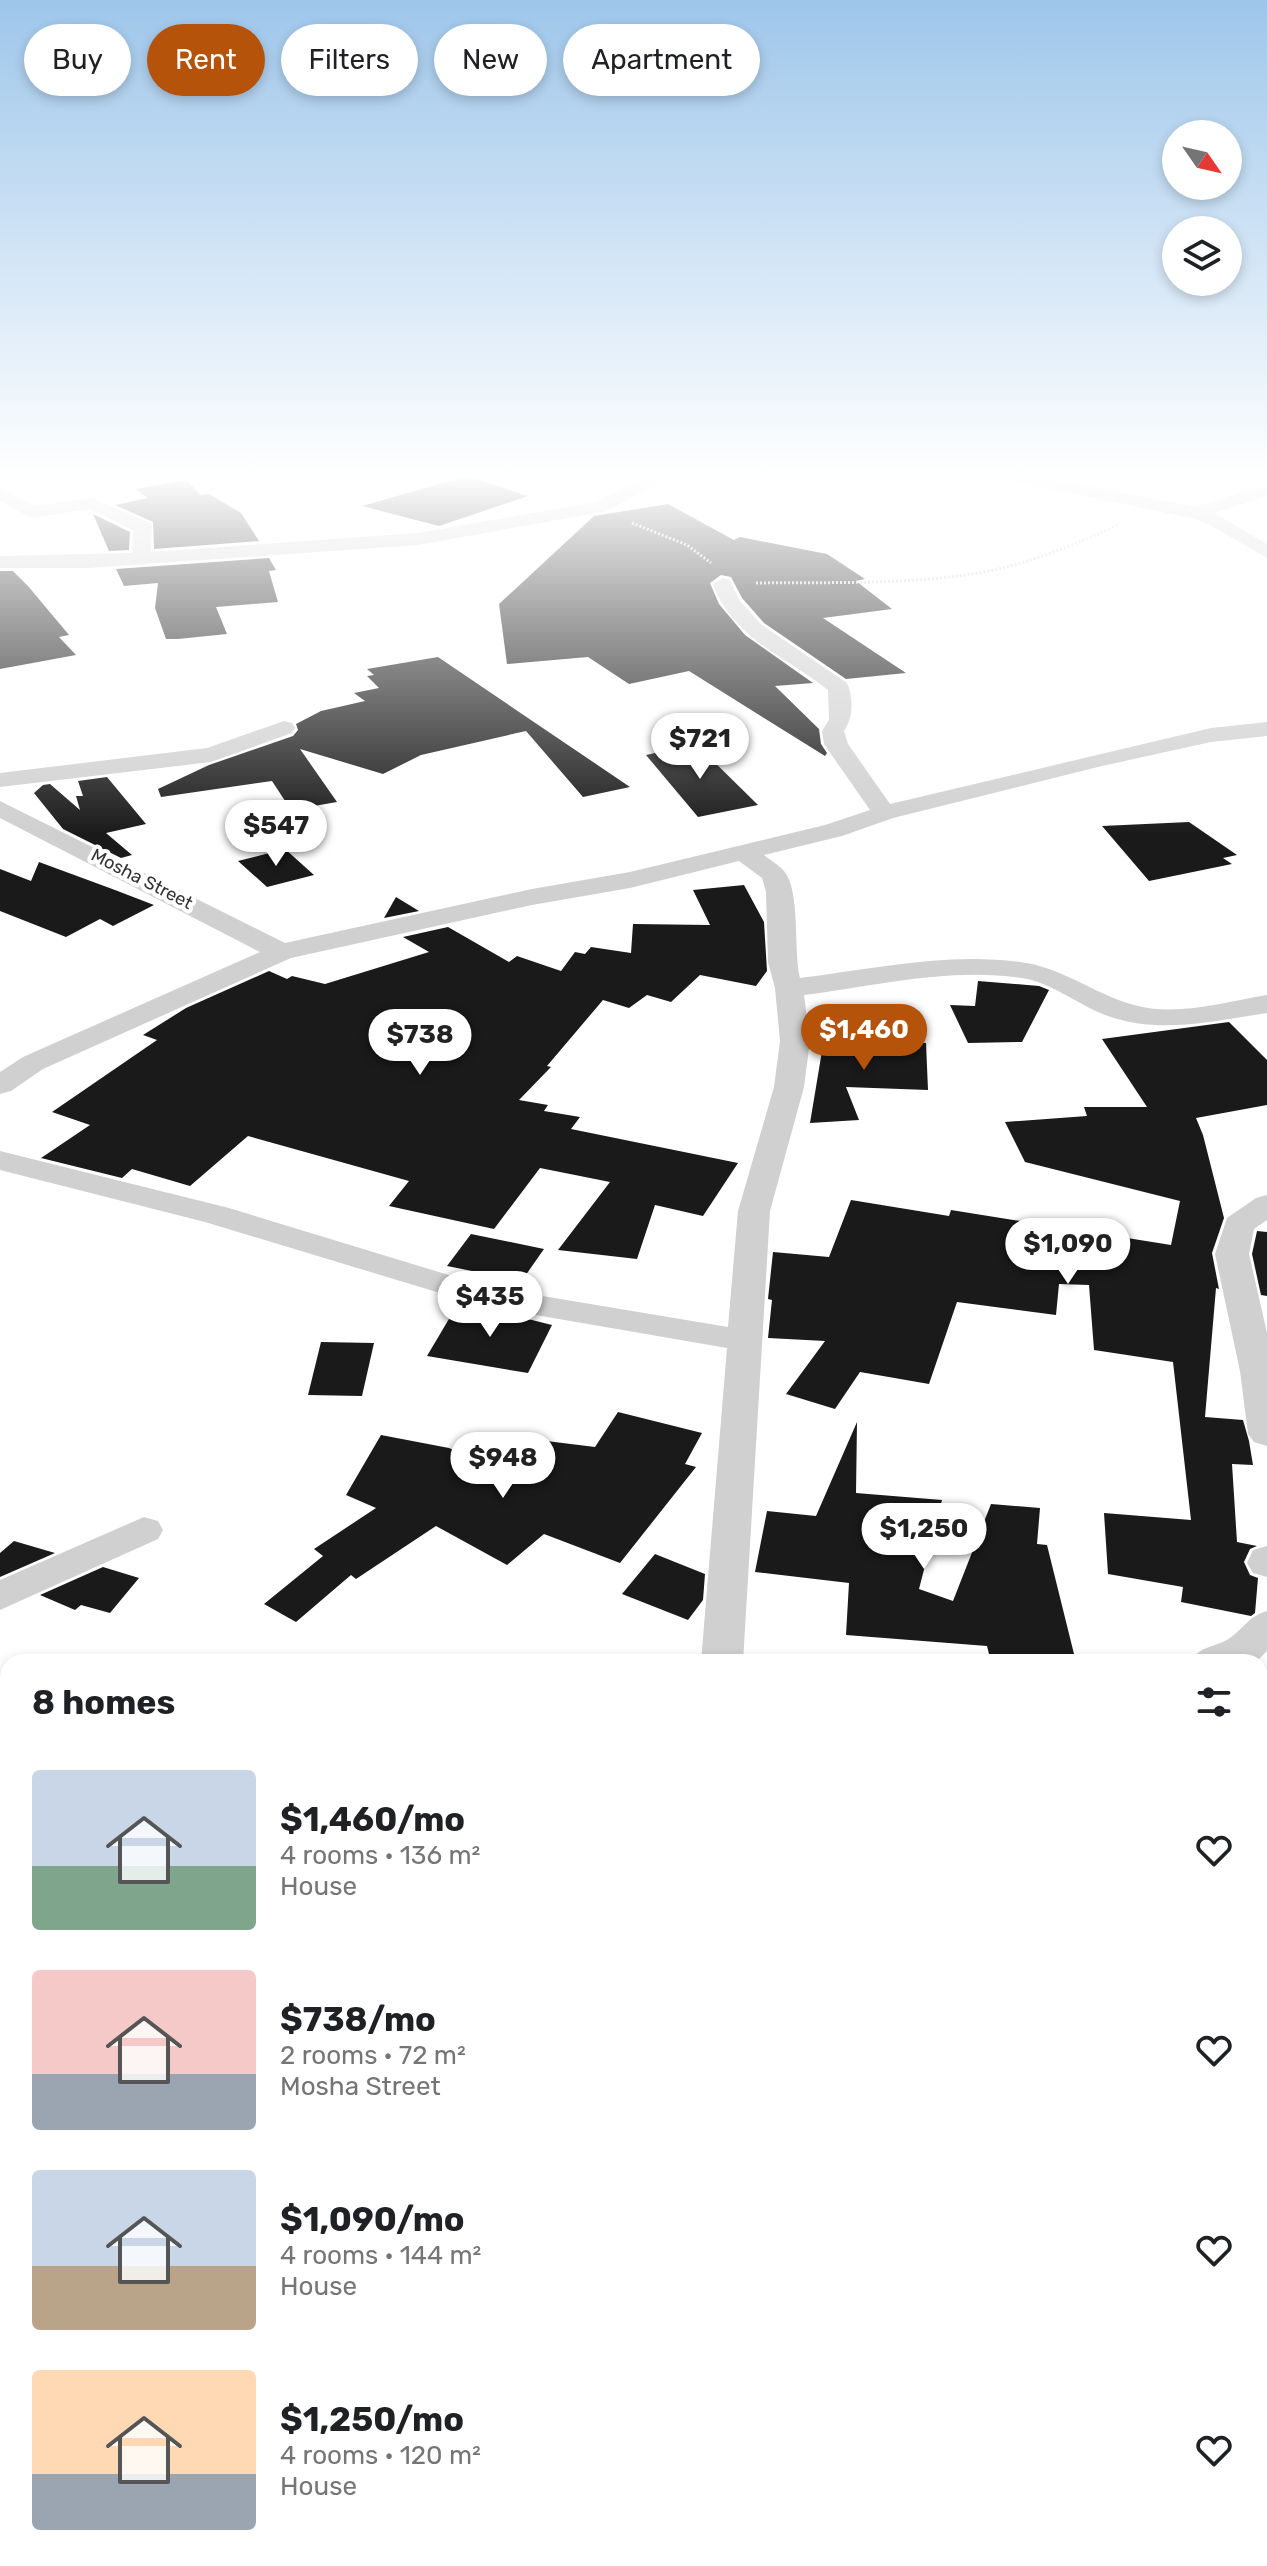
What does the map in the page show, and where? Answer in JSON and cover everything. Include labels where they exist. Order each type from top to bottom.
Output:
[{"type":"street","points":[[724,595],[739,615],[783,651],[824,674],[839,688],[840,720],[833,731],[836,744],[884,813]]},
{"type":"street","points":[[0,780],[211,755],[284,728]]},
{"type":"street","points":[[0,1085],[33,1063],[282,952],[532,897],[630,880],[833,831],[884,813],[1102,759],[1211,735],[1267,729]]},
{"type":"street","name":"Mosha Street","points":[[0,808],[282,952]]},
{"type":"street","points":[[723,1654],[754,1211],[789,1087],[795,1041],[789,988],[782,962],[779,892],[774,875],[743,852]]},
{"type":"street","points":[[789,988],[982,967],[1023,971],[1071,984],[1124,1013],[1150,1019],[1267,1004]]},
{"type":"street","points":[[0,1160],[217,1215],[483,1296],[743,1340]]},
{"type":"street","points":[[1267,1205],[1239,1225],[1232,1254],[1258,1371],[1267,1434]]},
{"type":"street","points":[[0,1596],[144,1530]]},
{"type":"street","points":[[1231,1654],[1244,1649],[1267,1625]]},
{"type":"building","points":[[0,595],[35,595],[69,635],[59,637],[76,655],[0,669]]},
{"type":"building","points":[[157,595],[276,595],[278,602],[216,607],[227,634],[178,639],[166,639],[155,608]]},
{"type":"building","points":[[509,595],[715,595],[745,635],[813,683],[775,686],[819,729],[821,744],[827,753],[825,756],[689,671],[629,684],[588,657],[507,664],[499,604]]},
{"type":"building","points":[[740,595],[874,595],[892,609],[823,618],[906,673],[846,679],[764,623]]},
{"type":"building","points":[[438,657],[630,787],[583,797],[526,731],[421,755],[383,774],[300,749],[337,802],[291,810],[272,781],[161,797],[158,789],[209,765],[293,736],[298,730],[296,724],[321,711],[365,701],[354,693],[379,688],[367,676],[374,675],[367,669]]},
{"type":"building","points":[[696,744],[758,805],[698,817],[646,755]]},
{"type":"building","points":[[107,777],[146,824],[106,833],[132,855],[121,858],[63,829],[34,793],[43,785],[50,784],[80,810],[76,796],[83,796],[78,781]]},
{"type":"building","points":[[1189,822],[1237,855],[1223,858],[1232,864],[1149,881],[1102,826]]},
{"type":"building","points":[[285,849],[314,875],[267,887],[238,861]]},
{"type":"building","points":[[39,862],[154,905],[113,926],[100,919],[66,937],[0,911],[0,869],[31,881]]},
{"type":"building","points":[[744,885],[764,922],[767,971],[756,986],[700,975],[671,1002],[647,995],[629,1008],[603,1000],[547,1066],[551,1067],[519,1100],[548,1105],[544,1111],[580,1117],[571,1129],[738,1163],[703,1216],[655,1205],[637,1259],[558,1250],[610,1182],[540,1168],[494,1229],[389,1206],[409,1181],[248,1136],[190,1186],[132,1169],[122,1178],[41,1158],[90,1125],[52,1112],[157,1040],[143,1035],[186,1008],[269,971],[287,979],[292,976],[325,984],[429,952],[403,937],[448,927],[509,962],[517,956],[561,971],[575,952],[585,954],[591,947],[631,953],[633,924],[710,925],[693,890]]},
{"type":"building","points":[[396,897],[419,911],[384,918]]},
{"type":"building","points":[[978,981],[1039,986],[1049,990],[1022,1042],[968,1043],[950,1005],[975,1006]]},
{"type":"building","points":[[1229,1022],[1267,1060],[1267,1105],[1196,1118],[1224,1218],[1212,1253],[1219,1289],[1216,1288],[1205,1417],[1243,1420],[1249,1441],[1253,1465],[1232,1464],[1237,1542],[1257,1546],[1250,1549],[1244,1562],[1250,1575],[1258,1578],[1255,1613],[1251,1616],[1181,1602],[1183,1587],[1108,1574],[1104,1513],[1191,1520],[1173,1362],[1094,1350],[1089,1285],[1059,1284],[1056,1315],[957,1302],[929,1384],[860,1372],[835,1409],[786,1394],[825,1341],[768,1338],[773,1252],[829,1257],[851,1200],[949,1216],[951,1210],[1171,1245],[1180,1201],[1025,1162],[1005,1122],[1087,1116],[1084,1107],[1147,1107],[1102,1039]]},
{"type":"building","points":[[825,1033],[926,1043],[928,1090],[846,1087],[859,1120],[810,1123]]},
{"type":"building","points":[[1257,1231],[1267,1232],[1267,1296],[1261,1295],[1252,1254]]},
{"type":"building","points":[[471,1234],[544,1249],[516,1289],[489,1284],[473,1279],[477,1272],[447,1266]]},
{"type":"building","points":[[459,1302],[552,1325],[528,1373],[427,1356]]},
{"type":"building","points":[[321,1342],[374,1343],[362,1396],[308,1395]]},
{"type":"building","points":[[618,1412],[702,1433],[685,1464],[696,1467],[620,1563],[544,1534],[507,1565],[436,1526],[356,1579],[351,1575],[296,1622],[264,1604],[323,1556],[314,1549],[376,1508],[346,1495],[381,1435],[449,1448],[494,1467],[506,1436],[595,1447]]},
{"type":"building","points":[[857,1422],[856,1493],[942,1500],[919,1589],[953,1601],[991,1504],[1040,1508],[1037,1544],[1047,1545],[1074,1654],[989,1654],[987,1646],[846,1635],[849,1583],[755,1572],[767,1511],[816,1516]]},
{"type":"building","points":[[14,1541],[55,1553],[0,1577],[0,1553]]},
{"type":"building","points":[[655,1554],[705,1574],[703,1600],[688,1620],[622,1594]]},
{"type":"building","points":[[103,1567],[139,1578],[110,1613],[81,1605],[75,1610],[40,1595]]}]
